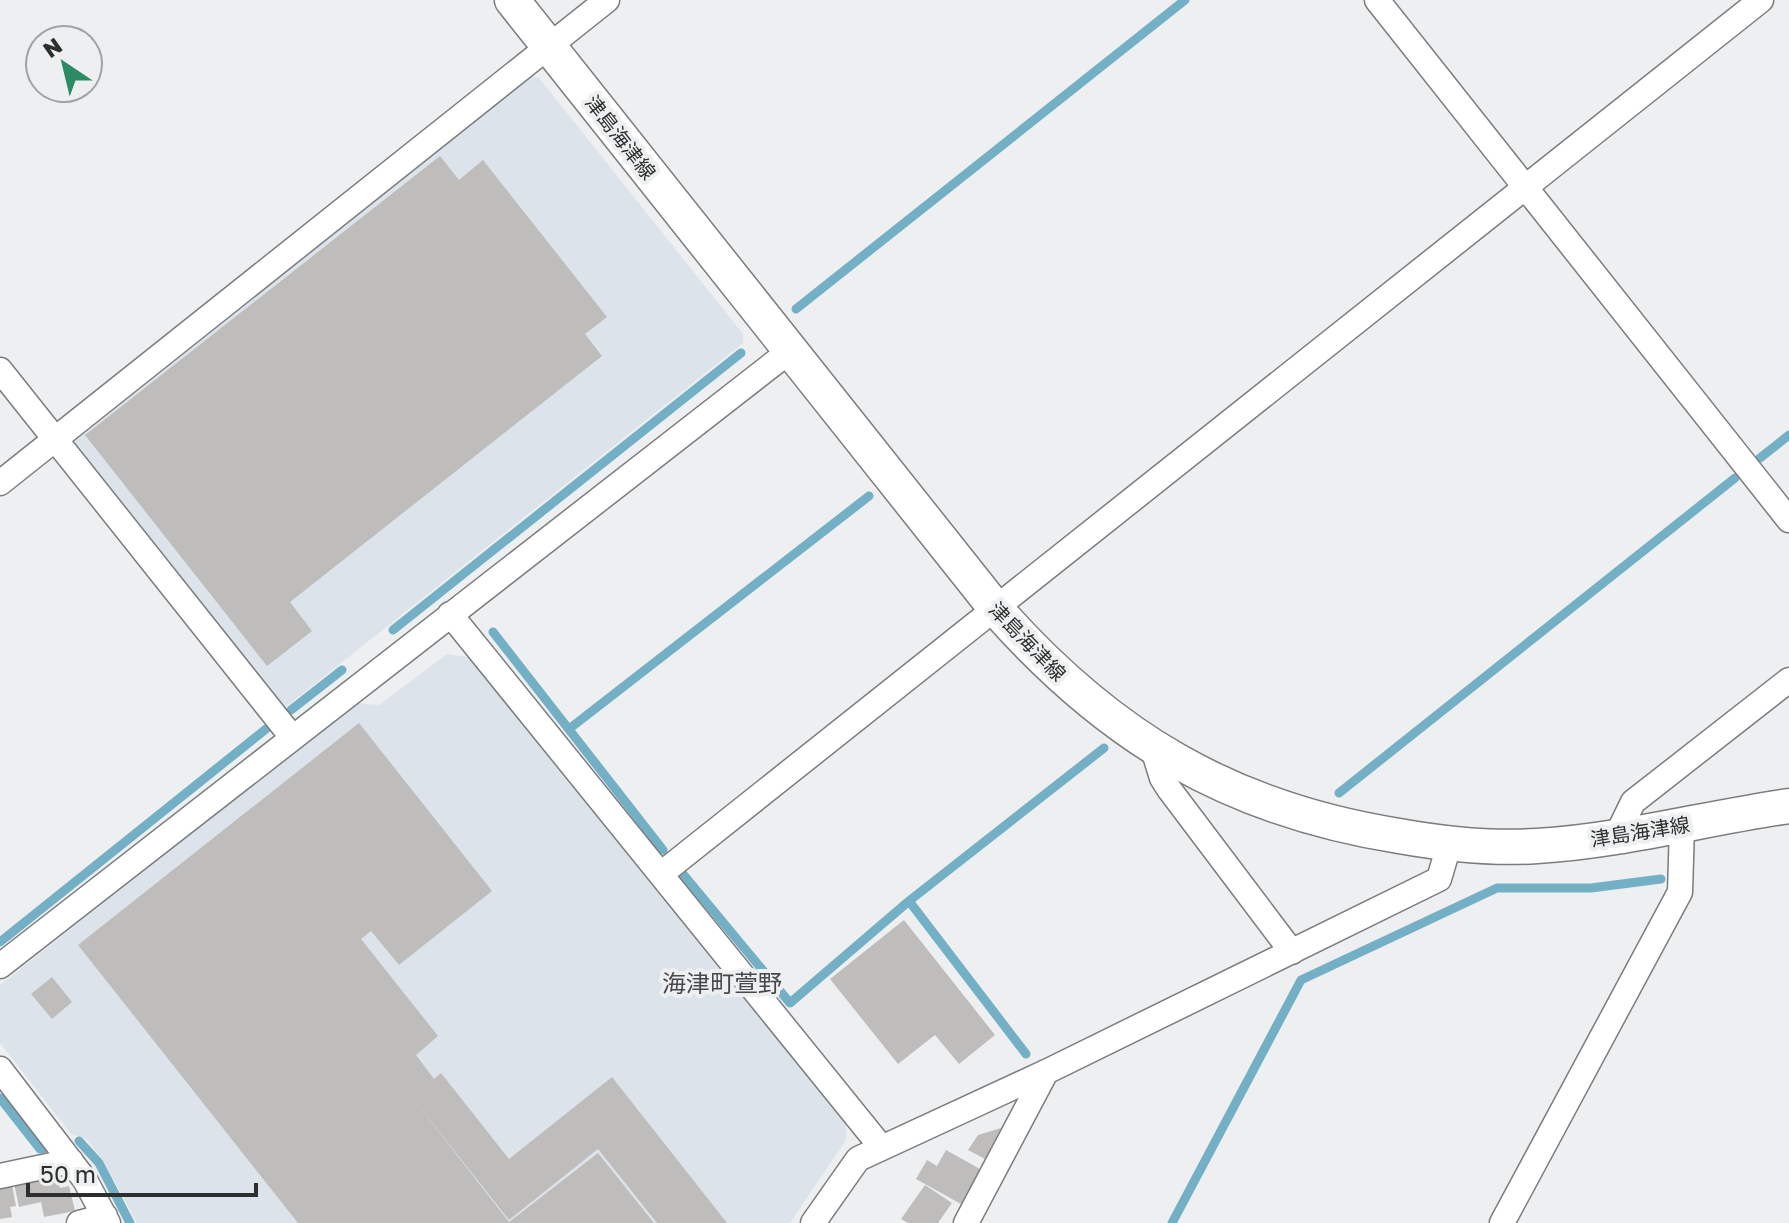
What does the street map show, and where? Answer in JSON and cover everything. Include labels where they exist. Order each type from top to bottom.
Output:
[{"type":"main road","name":"津島海津線","points":[[512,0],[996,609],[1048,666],[1153,749],[1216,782],[1277,807],[1344,827],[1449,845],[1537,846],[1682,826],[1789,806]]},
{"type":"street","points":[[0,483],[607,0]]},
{"type":"street","points":[[1377,0],[1789,520]]},
{"type":"street","points":[[661,874],[1761,0]]},
{"type":"street","points":[[0,966],[791,350]]},
{"type":"street","points":[[0,370],[292,737]]},
{"type":"street","points":[[450,614],[882,1148]]},
{"type":"street","points":[[1617,835],[1633,802],[1789,680]]},
{"type":"street","points":[[1153,749],[1162,778],[1169,789],[1292,952]]},
{"type":"street","points":[[1502,1223],[1680,892],[1682,826]]},
{"type":"street","points":[[813,1223],[858,1159],[1046,1072],[1439,879],[1449,845]]},
{"type":"street","points":[[0,1069],[85,1180],[106,1220],[79,1223]]},
{"type":"street","points":[[966,1223],[1046,1072]]},
{"type":"street","points":[[0,1176],[71,1161]]},
{"type":"shaded area","points":[[526,75],[539,78],[743,334],[743,343],[282,710],[72,446],[73,435]]},
{"type":"shaded area","points":[[447,654],[472,658],[846,1124],[846,1140],[790,1223],[137,1223],[103,1160],[86,1139],[71,1134],[0,1043],[0,985],[357,703],[379,705]]},
{"type":"building","points":[[440,156],[459,180],[483,160],[607,317],[585,334],[602,356],[290,602],[312,631],[267,666],[85,435]]},
{"type":"building","points":[[359,723],[492,891],[399,965],[371,931],[361,939],[438,1036],[416,1055],[434,1079],[441,1073],[509,1159],[612,1077],[727,1223],[657,1223],[598,1149],[509,1220],[411,1096],[509,1222],[598,1153],[654,1223],[298,1223],[78,945]]},
{"type":"building","points":[[904,920],[995,1035],[959,1064],[935,1035],[898,1064],[830,979]]},
{"type":"building","points":[[52,977],[72,1002],[52,1019],[31,994]]},
{"type":"building","points":[[1001,1128],[985,1159],[968,1150],[978,1135]]},
{"type":"building","points":[[946,1150],[980,1169],[961,1204],[916,1179],[927,1160],[937,1166]]},
{"type":"building","points":[[57,1174],[60,1188],[69,1186],[75,1211],[44,1217],[41,1202],[19,1207],[14,1183]]},
{"type":"building","points":[[12,1185],[16,1206],[10,1207],[12,1217],[0,1219],[0,1188]]},
{"type":"building","points":[[925,1185],[952,1203],[938,1223],[908,1223],[901,1219]]},
{"type":"waterway","points":[[796,309],[1185,0]]},
{"type":"waterway","points":[[393,630],[741,353]]},
{"type":"waterway","points":[[1760,458],[1789,435]]},
{"type":"waterway","points":[[1339,793],[1735,478]]},
{"type":"waterway","points":[[569,729],[869,496]]},
{"type":"waterway","points":[[493,632],[663,850]]},
{"type":"waterway","points":[[291,710],[342,670]]},
{"type":"waterway","points":[[0,942],[266,729]]},
{"type":"waterway","points":[[909,901],[1104,748]]},
{"type":"waterway","points":[[682,873],[790,1003],[909,901],[1026,1054]]},
{"type":"waterway","points":[[1172,1223],[1301,980],[1497,888],[1591,888],[1661,879]]},
{"type":"waterway","points":[[0,1098],[40,1149],[45,1148]]},
{"type":"waterway","points":[[79,1141],[99,1163],[130,1223]]},
{"type":"district","name":"海津町萱野","points":[[722,982]]}]
